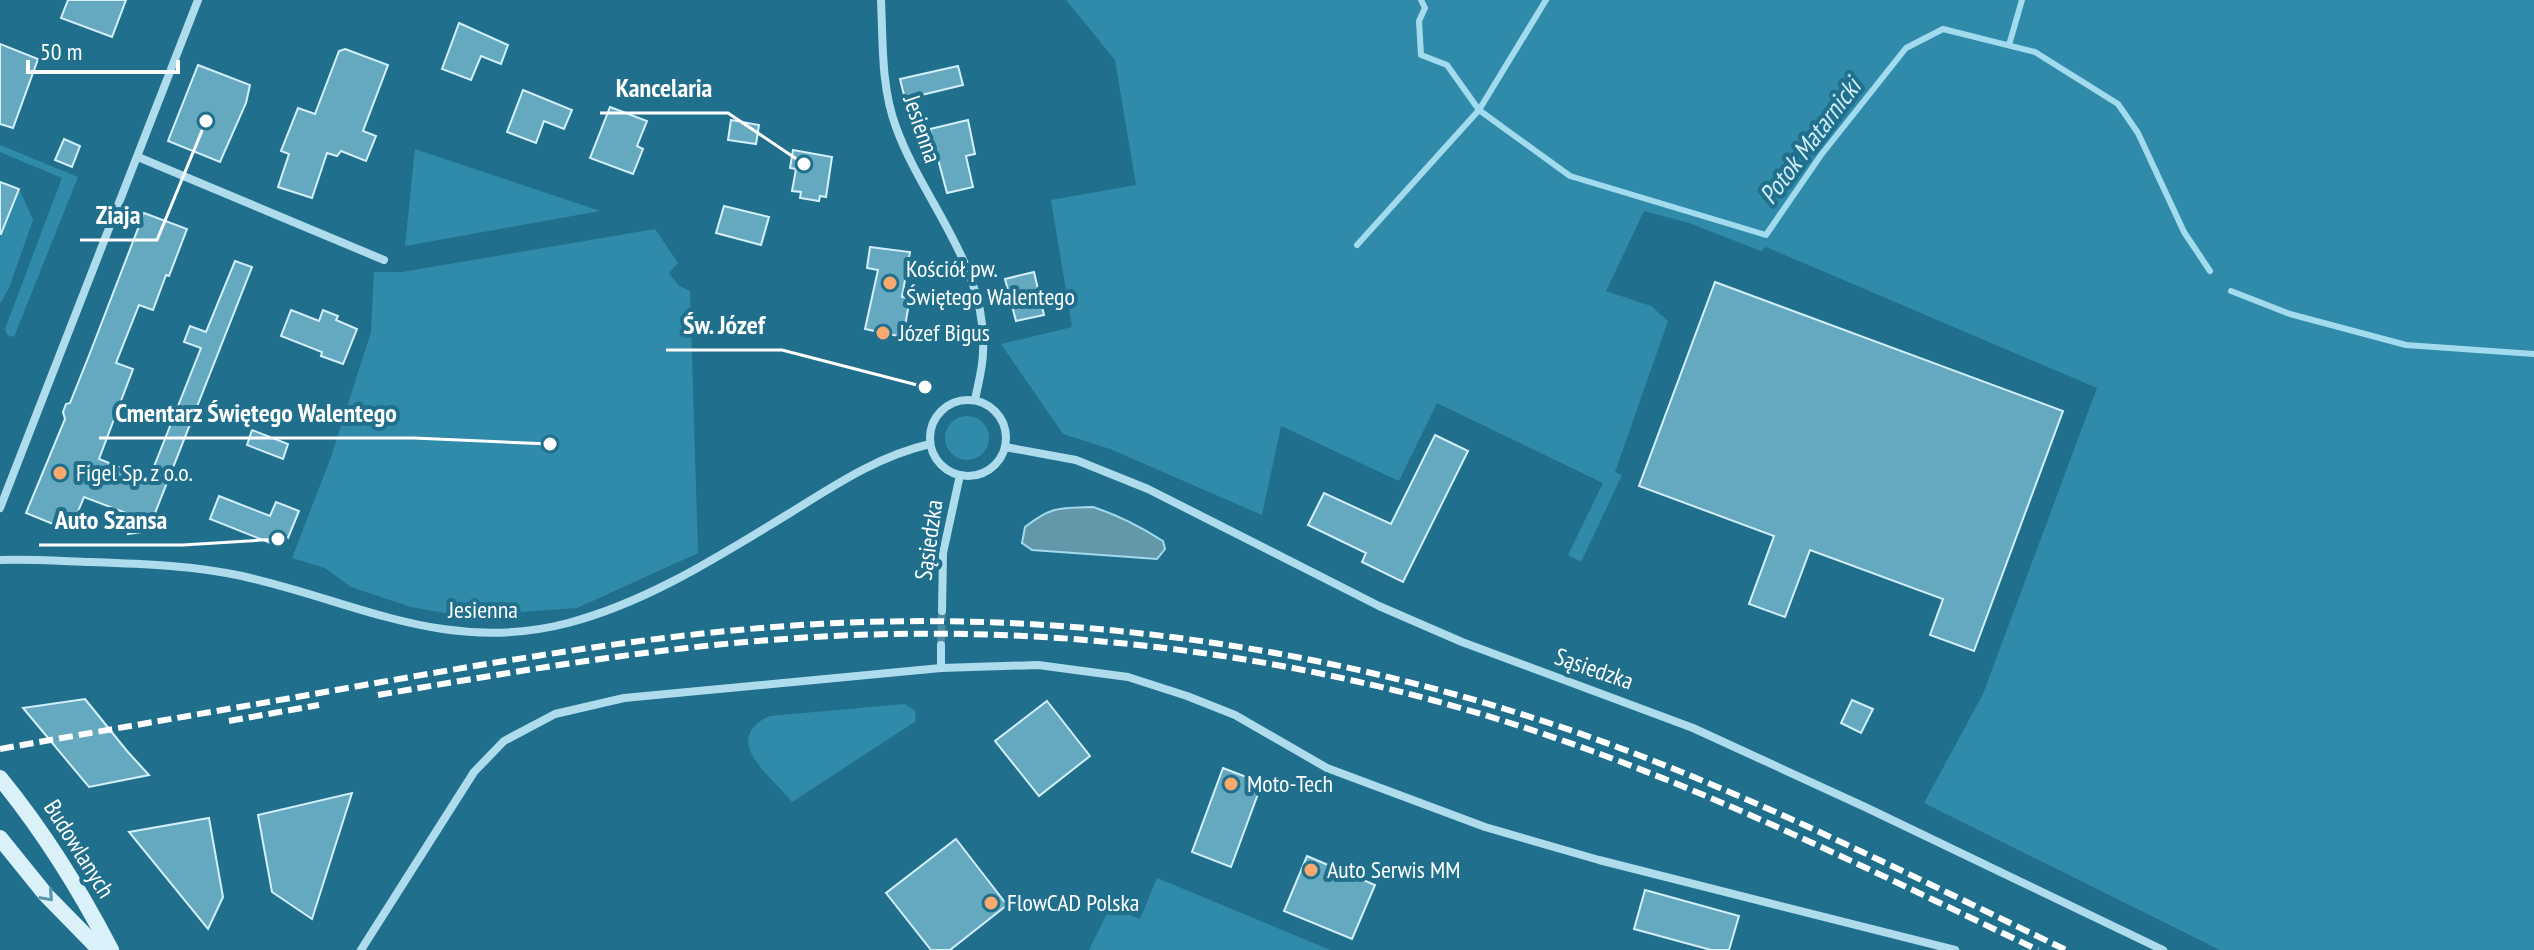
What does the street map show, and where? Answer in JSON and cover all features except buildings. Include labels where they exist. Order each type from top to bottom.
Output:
[{"type":"main road","name":"Budowlanych","points":[[3,782],[35,821],[75,882],[111,950]]},
{"type":"main road","name":"Budowlanych","points":[[0,838],[46,895],[100,950]]},
{"type":"street","points":[[0,508],[198,0]]},
{"type":"street","name":"Jesienna","points":[[881,0],[884,62],[889,106],[895,125],[919,181],[962,253],[974,283],[984,344],[975,400]]},
{"type":"street","points":[[138,157],[384,260]]},
{"type":"street","points":[[975,400],[987,404],[1004,422],[1007,435],[1005,447],[993,467],[983,473],[960,475],[940,464],[930,444],[934,420],[951,403],[975,400]]},
{"type":"street","name":"Jesienna","points":[[0,560],[163,564],[210,569],[443,631],[474,633],[544,628],[596,614],[664,587],[858,471],[898,451],[930,444]]},
{"type":"street","name":"Sąsiedzka","points":[[1005,447],[1076,460],[1148,489],[1379,606],[1462,642],[1693,728],[2163,950]]},
{"type":"street","name":"Sąsiedzka","points":[[942,611],[943,553],[960,475]]},
{"type":"street","points":[[941,645],[941,668]]},
{"type":"street","points":[[361,950],[474,772],[504,741],[555,714],[624,698],[941,668],[1038,665],[1128,677],[1187,696],[1235,715],[1327,768],[1485,827],[1599,860],[1955,950]]},
{"type":"shaded area","points":[[1066,0],[2534,0],[2534,950],[2220,950],[1924,803],[1983,694],[2097,388],[1766,247],[1761,251],[1689,223],[1644,211],[1606,291],[1651,306],[1668,321],[1615,472],[1622,475],[1581,562],[1568,555],[1603,483],[1437,403],[1399,481],[1281,426],[1262,515],[1110,449],[1063,434],[1001,344],[1072,327],[1051,200],[1136,185],[1115,60]]},
{"type":"shaded area","points":[[0,145],[78,177],[14,337],[7,335],[5,329],[62,178],[0,152]]},
{"type":"shaded area","points":[[415,149],[600,211],[405,246]]},
{"type":"shaded area","points":[[19,189],[33,220],[9,288],[0,304],[0,238]]},
{"type":"shaded area","points":[[655,229],[678,263],[669,273],[679,286],[690,291],[698,553],[577,608],[461,616],[411,607],[351,587],[325,568],[292,558],[331,457],[371,332],[374,272],[402,272]]},
{"type":"shaded area","points":[[967,416],[983,422],[989,438],[983,454],[967,460],[951,454],[945,438],[951,422]]},
{"type":"shaded area","points":[[1093,507],[1146,531],[1163,541],[1165,549],[1157,559],[1032,550],[1022,543],[1025,527],[1042,515],[1064,508]]},
{"type":"shaded area","points":[[905,704],[915,711],[916,721],[792,802],[762,769],[749,747],[749,736],[755,725],[769,716]]},
{"type":"shaded area","points":[[1157,878],[1330,950],[1089,950],[1110,907],[1140,919]]},
{"type":"waterway","name":"Potok Matarnicki","points":[[1421,0],[1425,8],[1419,21],[1421,55],[1447,65],[1479,110],[1570,176],[1766,235],[1821,155],[1906,48],[1943,29],[2035,52],[2118,104],[2138,133],[2184,232],[2210,271]]},
{"type":"waterway","points":[[1357,245],[1479,110],[1546,0]]},
{"type":"waterway","points":[[2009,45],[2022,0]]},
{"type":"waterway","name":"Potok Matarnicki","points":[[2231,291],[2290,314],[2406,345],[2534,354]]},
{"type":"tunnel","points":[[941,645],[942,611]]},
{"type":"railway","points":[[0,749],[486,664],[720,632],[838,623],[922,621],[1091,628],[1259,650],[1342,666],[1424,686],[1578,733],[1649,759],[1790,819],[2066,950]]},
{"type":"railway","points":[[378,695],[692,647],[887,634],[977,634],[1067,639],[1156,647],[1245,660],[1334,676],[1421,697],[1576,745],[1776,827],[2038,950]]},
{"type":"railway","points":[[229,721],[319,705]]},
{"type":"place","name":"Ziaja","points":[[206,121]]},
{"type":"place","name":"Kancelaria","points":[[804,164]]},
{"type":"place","name":"Kościół pw. Świętego Walentego","points":[[890,283]]},
{"type":"place","name":"Józef Bigus","points":[[883,333]]},
{"type":"place","name":"Św. Józef","points":[[925,387]]},
{"type":"place","name":"Cmentarz Świętego Walentego","points":[[550,444]]},
{"type":"place","name":"Figel Sp. z o.o.","points":[[60,473]]},
{"type":"place","name":"Auto Szansa","points":[[278,539]]},
{"type":"place","name":"Moto-Tech","points":[[1231,784]]},
{"type":"place","name":"Auto Serwis MM","points":[[1311,870]]},
{"type":"place","name":"FlowCAD Polska","points":[[991,903]]}]
